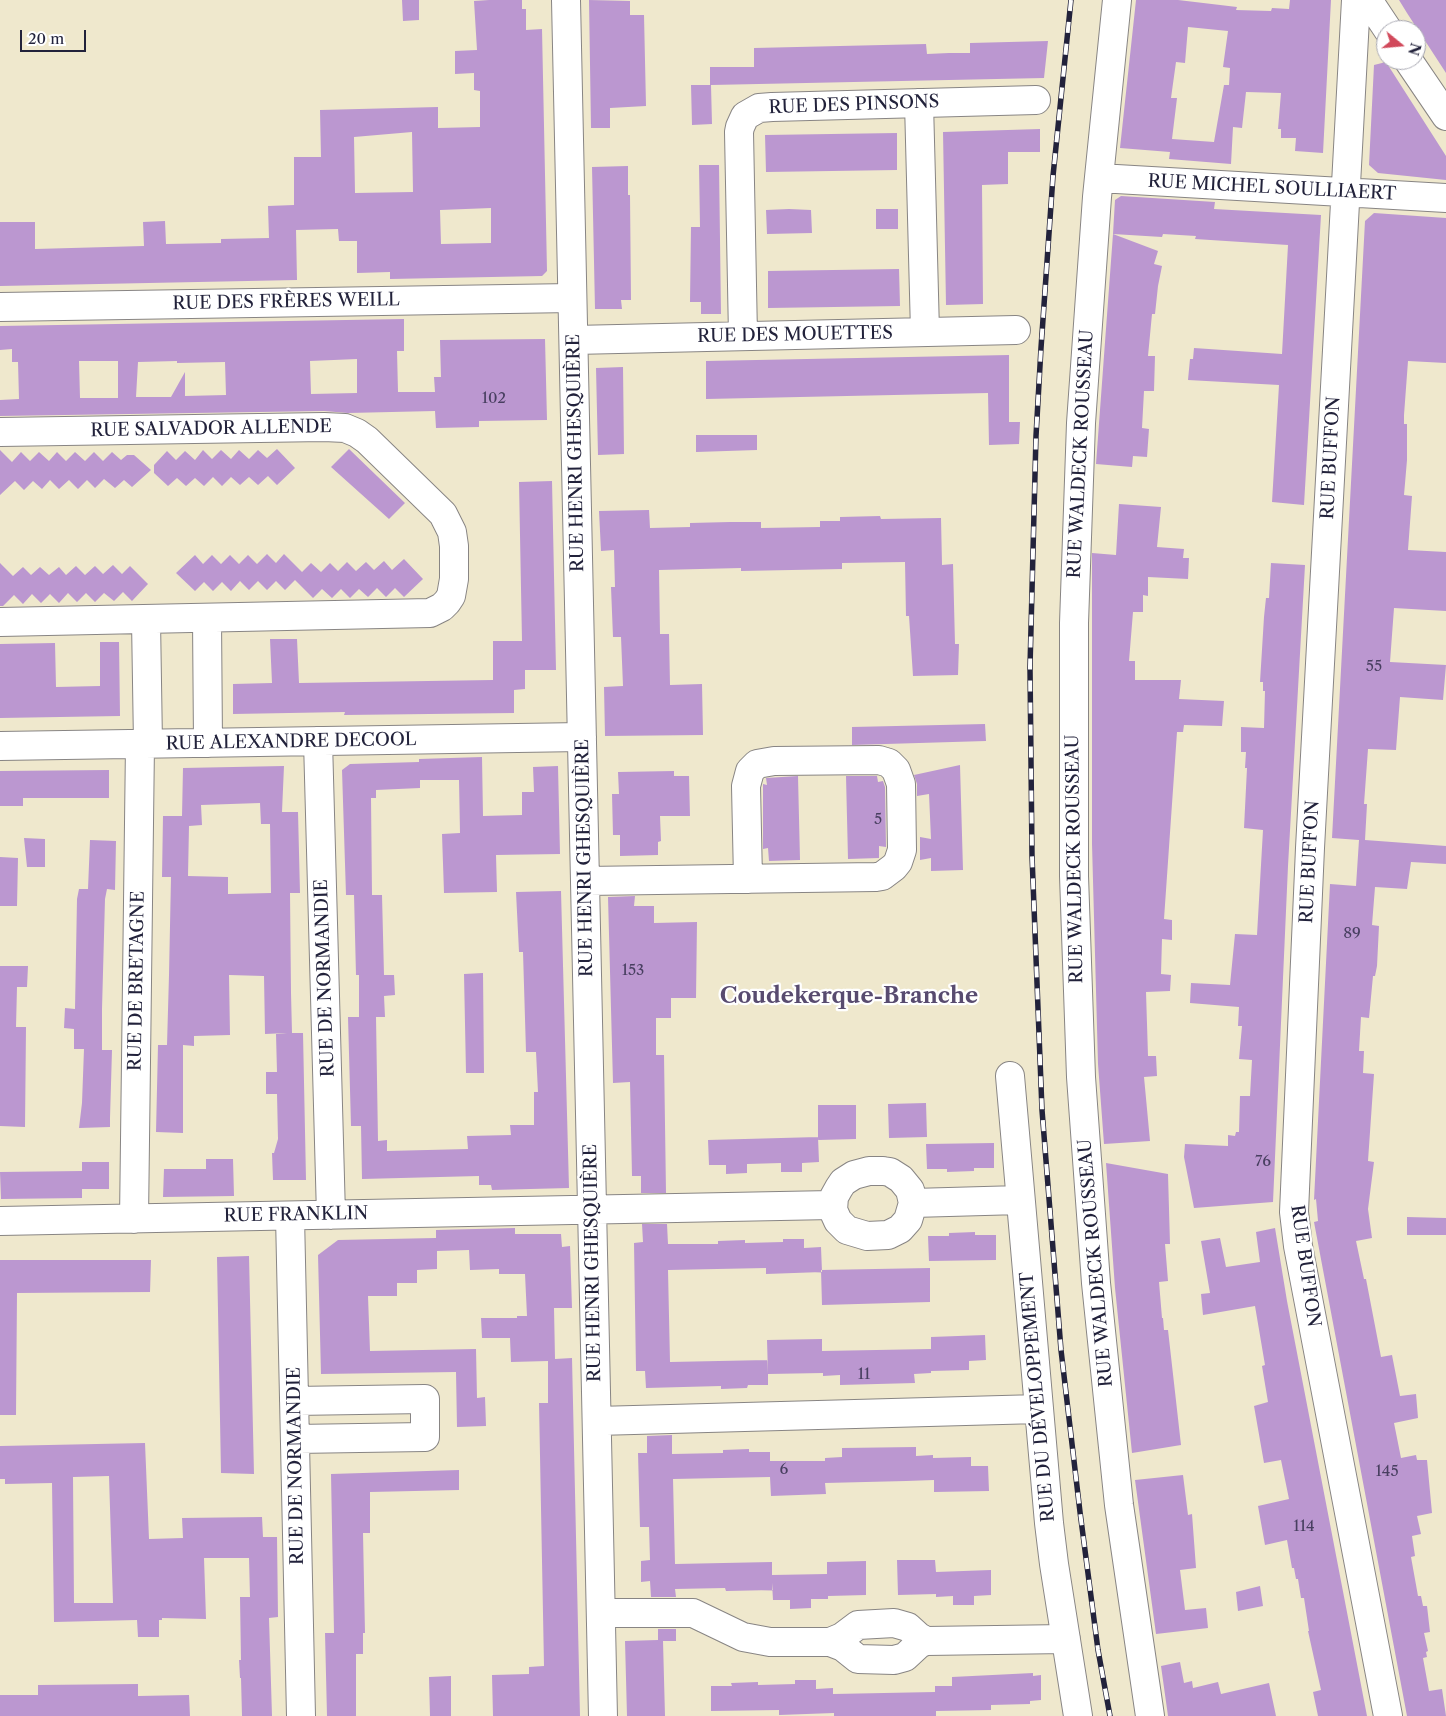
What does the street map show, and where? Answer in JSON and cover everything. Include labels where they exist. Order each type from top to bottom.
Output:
[{"type":"street","name":"RUE HENRI GHESQUIÈRE","points":[[566,0],[603,1716]]},
{"type":"street","name":"RUE WALDECK ROUSSEAU","points":[[1117,0],[1099,178],[1084,366],[1076,538],[1073,812],[1076,954],[1082,1092],[1102,1352],[1119,1505],[1150,1716]]},
{"type":"street","name":"RUE BUFFON","points":[[1356,0],[1310,848],[1294,1212],[1300,1256],[1388,1716]]},
{"type":"street","points":[[1368,0],[1381,20]]},
{"type":"street","points":[[1415,70],[1446,116]]},
{"type":"street","name":"RUE DES PINSONS","points":[[744,336],[739,132],[745,116],[754,110],[765,107],[1036,100]]},
{"type":"street","points":[[919,103],[925,332]]},
{"type":"street","name":"RUE MICHEL SOULLIAERT","points":[[1099,178],[1446,198]]},
{"type":"street","name":"RUE DES FRÈRES WEILL","points":[[0,307],[572,298]]},
{"type":"street","name":"RUE DES MOUETTES","points":[[574,340],[1016,330]]},
{"type":"street","name":"RUE SALVADOR ALLENDE","points":[[0,432],[345,428],[367,440],[438,509],[447,520],[452,532],[454,546],[454,588],[447,602],[437,611],[413,614],[0,622]]},
{"type":"street","points":[[207,619],[208,743]]},
{"type":"street","points":[[144,744],[146,620]]},
{"type":"street","name":"RUE ALEXANDRE DECOOL","points":[[0,746],[582,737]]},
{"type":"street","name":"RUE DE NORMANDIE","points":[[318,741],[331,1215]]},
{"type":"street","name":"RUE DE BRETAGNE","points":[[134,1219],[144,744]]},
{"type":"street","points":[[585,881],[748,879],[876,877],[891,870],[898,862],[903,844],[901,784],[896,770],[889,763],[879,760],[774,761],[757,764],[750,771],[746,786],[748,879]]},
{"type":"street","name":"RUE DU DÉVELOPPEMENT","points":[[1010,1076],[1053,1555],[1078,1716]]},
{"type":"street","points":[[875,1171],[890,1172],[901,1179],[910,1190],[912,1203],[908,1220],[900,1229],[888,1235],[875,1236],[859,1235],[847,1230],[838,1221],[832,1205],[835,1193],[843,1182],[860,1173],[875,1171]]},
{"type":"street","points":[[912,1203],[1020,1200]]},
{"type":"street","name":"RUE FRANKLIN","points":[[0,1221],[832,1205]]},
{"type":"street","name":"RUE DE NORMANDIE","points":[[290,1216],[301,1716]]},
{"type":"street","points":[[294,1401],[424,1399],[425,1437],[295,1440]]},
{"type":"street","points":[[597,1421],[1039,1410]]},
{"type":"street","points":[[601,1613],[693,1613],[736,1634],[759,1642],[830,1642],[843,1647],[858,1659],[894,1660],[905,1657],[919,1644],[926,1641],[1066,1638]]},
{"type":"street","points":[[830,1642],[846,1635],[858,1625],[894,1623],[904,1626],[926,1641]]},
{"type":"building","points":[[402,0],[419,0],[419,20],[403,21]]},
{"type":"building","points":[[522,0],[522,9],[526,9],[526,30],[542,29],[547,271],[542,276],[390,279],[390,272],[357,273],[357,241],[339,241],[338,229],[296,230],[297,280],[0,286],[0,222],[35,222],[35,249],[144,246],[143,222],[165,221],[166,244],[221,243],[221,239],[269,238],[268,206],[294,205],[294,157],[321,157],[320,110],[438,107],[438,128],[480,127],[480,91],[474,90],[474,73],[455,74],[455,51],[477,50],[474,1]],"holes":[[[412,132],[413,192],[355,193],[354,137]],[[491,208],[491,243],[441,244],[440,210]]]},
{"type":"building","points":[[589,0],[630,1],[630,15],[644,15],[646,106],[610,108],[610,128],[591,128]]},
{"type":"building","points":[[1136,0],[1178,0],[1237,7],[1236,10],[1271,11],[1272,8],[1289,9],[1290,0],[1331,0],[1323,153],[1295,151],[1296,138],[1281,138],[1281,129],[1278,129],[1281,93],[1246,92],[1242,128],[1233,127],[1231,164],[1169,159],[1170,152],[1120,148]],"holes":[[[1188,27],[1228,31],[1223,67],[1230,68],[1229,85],[1224,85],[1214,142],[1172,139],[1177,98],[1171,98],[1176,62],[1185,63]]]},
{"type":"building","points":[[1399,0],[1446,0],[1446,73],[1426,42],[1426,20],[1412,20]]},
{"type":"building","points":[[1048,41],[1044,78],[711,85],[712,124],[692,125],[691,85],[710,85],[710,67],[754,67],[754,48],[926,44],[927,54],[970,53],[970,43]]},
{"type":"building","points":[[1376,64],[1376,70],[1391,70],[1446,156],[1446,180],[1378,173],[1369,165],[1374,65]]},
{"type":"building","points":[[1040,129],[1040,152],[1008,152],[1008,184],[982,185],[983,304],[946,305],[943,132]]},
{"type":"building","points":[[897,133],[897,170],[766,172],[765,135]]},
{"type":"building","points":[[699,165],[719,165],[721,314],[701,314],[701,302],[690,302],[691,227],[700,227]]},
{"type":"building","points":[[628,166],[631,300],[621,300],[622,309],[595,309],[592,167]]},
{"type":"building","points":[[1121,196],[1215,202],[1214,209],[1321,215],[1304,505],[1272,502],[1279,385],[1188,380],[1190,359],[1193,359],[1194,348],[1282,354],[1288,245],[1195,239],[1196,236],[1163,234],[1162,237],[1113,234],[1115,200]]},
{"type":"building","points":[[876,209],[898,209],[898,229],[876,229]]},
{"type":"building","points":[[766,210],[811,210],[812,233],[767,234]]},
{"type":"building","points":[[1374,213],[1446,218],[1446,363],[1408,361],[1404,415],[1404,424],[1407,424],[1407,460],[1404,495],[1412,496],[1408,550],[1446,552],[1446,611],[1394,608],[1390,662],[1446,665],[1443,700],[1400,697],[1396,750],[1368,749],[1364,804],[1367,804],[1365,840],[1446,846],[1446,864],[1411,862],[1407,889],[1375,887],[1372,925],[1379,926],[1377,966],[1375,976],[1373,976],[1369,1018],[1361,1017],[1359,1051],[1364,1051],[1363,1073],[1374,1074],[1368,1161],[1374,1162],[1368,1209],[1372,1238],[1356,1241],[1364,1279],[1366,1279],[1381,1357],[1392,1355],[1400,1396],[1416,1394],[1418,1418],[1394,1423],[1401,1458],[1416,1455],[1417,1460],[1427,1460],[1432,1513],[1417,1516],[1421,1534],[1412,1536],[1415,1556],[1411,1557],[1418,1596],[1421,1596],[1423,1606],[1427,1606],[1430,1632],[1424,1633],[1428,1651],[1426,1652],[1427,1657],[1423,1658],[1429,1691],[1442,1689],[1446,1716],[1407,1716],[1314,1222],[1318,1221],[1316,1199],[1314,1200],[1330,884],[1356,886],[1359,840],[1332,838],[1365,221]]},
{"type":"building","points":[[1113,234],[1158,251],[1154,264],[1162,266],[1155,314],[1152,314],[1148,356],[1155,356],[1154,391],[1144,391],[1142,428],[1149,429],[1147,457],[1133,456],[1132,467],[1096,464]]},
{"type":"building","points":[[899,269],[900,306],[768,308],[768,271]]},
{"type":"building","points":[[404,319],[404,351],[397,351],[398,392],[435,392],[434,377],[441,377],[440,340],[545,339],[547,420],[479,421],[479,427],[436,428],[435,411],[0,416],[0,400],[19,399],[18,362],[12,362],[12,349],[0,350],[0,326]],"holes":[[[357,359],[357,393],[311,394],[310,361]],[[79,361],[118,361],[118,398],[80,398]],[[138,362],[225,362],[226,395],[185,396],[185,372],[171,397],[136,397]]]},
{"type":"building","points":[[1009,355],[1009,422],[1020,422],[1019,444],[989,445],[988,393],[706,399],[706,361]]},
{"type":"building","points":[[623,367],[624,454],[598,455],[596,368]]},
{"type":"building","points":[[696,435],[757,435],[757,450],[696,452]]},
{"type":"building","points":[[277,449],[295,468],[277,485],[268,476],[258,485],[249,477],[240,485],[231,477],[222,486],[213,477],[204,486],[195,478],[186,486],[177,478],[168,486],[154,473],[154,465],[167,451],[176,460],[185,451],[195,460],[203,450],[212,459],[221,450],[231,459],[239,450],[249,459],[258,450],[267,458]]},
{"type":"building","points":[[349,449],[405,503],[389,519],[331,467]]},
{"type":"building","points":[[0,450],[12,462],[21,452],[30,461],[39,452],[49,461],[57,452],[66,461],[75,452],[85,461],[94,452],[103,461],[112,452],[121,460],[127,455],[134,455],[151,470],[132,487],[124,480],[115,488],[104,479],[95,488],[87,480],[78,489],[69,480],[59,489],[50,480],[42,489],[33,481],[24,490],[15,481],[0,495]]},
{"type":"building","points":[[552,481],[556,670],[525,670],[525,689],[514,690],[514,713],[344,715],[345,712],[233,714],[233,684],[272,683],[270,639],[297,639],[299,683],[493,680],[493,641],[522,641],[519,482]]},
{"type":"building","points":[[1119,504],[1161,507],[1157,547],[1184,549],[1183,558],[1189,558],[1188,579],[1148,577],[1148,596],[1143,595],[1143,612],[1133,612],[1129,661],[1135,661],[1135,680],[1181,680],[1179,699],[1224,701],[1222,726],[1184,725],[1183,732],[1177,732],[1164,919],[1172,920],[1172,940],[1162,939],[1161,974],[1171,975],[1170,991],[1146,992],[1148,1056],[1156,1056],[1157,1076],[1144,1077],[1150,1141],[1104,1144],[1098,1064],[1092,844],[1092,553],[1116,555]]},
{"type":"building","points":[[649,510],[650,528],[690,527],[690,523],[730,522],[761,522],[761,528],[820,527],[820,521],[840,521],[840,517],[880,516],[881,519],[941,518],[942,565],[953,564],[955,644],[959,644],[958,675],[913,676],[909,616],[906,616],[905,562],[842,563],[842,569],[741,571],[741,568],[659,570],[660,634],[669,634],[670,685],[702,684],[703,735],[605,736],[604,687],[623,686],[621,637],[613,637],[611,587],[615,587],[614,550],[601,551],[599,511]]},
{"type":"building","points":[[267,554],[276,563],[284,554],[302,572],[311,563],[321,572],[330,563],[338,571],[347,562],[356,571],[366,562],[374,570],[384,561],[392,570],[404,559],[423,579],[404,597],[395,588],[386,597],[377,588],[368,597],[359,589],[350,598],[341,589],[332,598],[322,589],[313,598],[295,580],[285,590],[276,581],[267,590],[258,581],[249,590],[240,581],[231,591],[222,582],[213,591],[204,582],[195,591],[176,573],[195,555],[203,564],[212,555],[221,564],[230,555],[239,564],[248,555],[257,564]]},
{"type":"building","points":[[0,563],[13,576],[23,567],[31,575],[40,567],[49,575],[59,567],[66,575],[76,566],[85,575],[95,566],[103,574],[113,565],[122,574],[130,566],[148,584],[132,601],[123,592],[114,601],[104,593],[95,602],[86,593],[77,602],[68,593],[59,603],[50,594],[41,603],[32,594],[23,604],[14,595],[3,606],[0,606]]},
{"type":"building","points":[[1271,563],[1305,565],[1288,866],[1273,1202],[1194,1208],[1184,1157],[1185,1144],[1228,1146],[1228,1135],[1235,1136],[1236,1132],[1239,1132],[1240,1096],[1250,1096],[1252,1060],[1239,1059],[1242,1026],[1238,1026],[1239,1007],[1190,1003],[1191,983],[1230,985],[1235,934],[1257,935],[1263,830],[1244,828],[1247,768],[1245,768],[1246,752],[1241,752],[1241,727],[1264,728],[1265,691],[1263,691],[1263,682],[1260,682],[1264,617],[1266,598],[1269,598]]},
{"type":"building","points":[[100,642],[119,642],[120,716],[0,718],[0,644],[55,643],[56,687],[100,686]]},
{"type":"building","points":[[985,724],[986,741],[852,745],[852,727]]},
{"type":"building","points":[[482,757],[483,816],[522,815],[522,792],[534,792],[533,767],[558,766],[560,854],[496,855],[497,892],[444,893],[442,834],[460,833],[459,780],[420,780],[420,788],[376,790],[376,798],[371,798],[372,895],[382,895],[384,975],[394,975],[395,995],[384,996],[385,1017],[376,1017],[378,1141],[387,1140],[387,1151],[468,1149],[467,1136],[511,1135],[510,1125],[534,1125],[534,1092],[538,1092],[536,1052],[526,1052],[523,952],[519,952],[516,892],[561,891],[569,1188],[492,1190],[491,1185],[479,1185],[479,1176],[362,1179],[361,1126],[351,1126],[348,1017],[359,1017],[359,975],[356,975],[354,895],[346,895],[342,770],[350,764],[419,762],[419,759]]},
{"type":"building","points":[[960,765],[963,870],[931,871],[931,858],[920,860],[920,837],[931,839],[929,794],[917,796],[917,784],[914,775]]},
{"type":"building","points":[[284,766],[282,812],[298,812],[300,893],[290,893],[291,993],[292,1033],[303,1033],[306,1180],[273,1180],[272,1153],[274,1153],[278,1139],[277,1094],[266,1094],[266,1072],[277,1072],[276,1034],[287,1033],[265,1034],[264,976],[229,975],[230,1035],[194,1036],[194,1046],[183,1045],[183,1133],[156,1132],[158,1045],[167,1045],[169,975],[171,877],[162,877],[163,816],[182,816],[183,768]],"holes":[[[260,803],[261,824],[270,824],[271,893],[228,894],[228,877],[188,876],[189,826],[202,825],[201,805]]]},
{"type":"building","points":[[109,770],[109,798],[23,798],[23,806],[0,806],[0,771]]},
{"type":"building","points":[[674,771],[674,776],[689,776],[690,816],[660,816],[661,841],[658,842],[658,855],[620,856],[620,835],[613,835],[612,794],[619,794],[618,772]]},
{"type":"building","points":[[798,776],[800,860],[769,861],[768,848],[763,849],[763,784],[767,785],[766,778]]},
{"type":"building","points":[[846,776],[877,776],[878,782],[883,781],[885,787],[886,847],[879,846],[879,858],[848,859]]},
{"type":"building","points":[[24,838],[45,839],[45,867],[27,867]]},
{"type":"building","points":[[90,840],[116,841],[115,890],[107,889],[105,899],[102,1009],[102,1050],[112,1050],[110,1127],[79,1128],[84,1049],[74,1049],[74,1029],[64,1028],[65,1008],[75,1009],[77,899],[79,889],[88,889]]},
{"type":"building","points":[[0,857],[18,858],[17,906],[0,906]]},
{"type":"building","points":[[635,896],[634,906],[654,906],[654,923],[697,922],[696,998],[671,998],[671,1018],[656,1018],[656,1055],[664,1055],[666,1193],[641,1193],[641,1176],[632,1176],[630,1082],[613,1083],[608,897]]},
{"type":"building","points":[[0,966],[28,966],[27,987],[17,987],[16,1027],[26,1027],[25,1127],[0,1126]]},
{"type":"building","points":[[483,973],[484,1073],[466,1073],[464,974]]},
{"type":"building","points":[[926,1103],[927,1137],[889,1138],[888,1104]]},
{"type":"building","points":[[818,1105],[856,1105],[856,1139],[818,1140]]},
{"type":"building","points":[[818,1137],[819,1162],[802,1163],[802,1172],[781,1172],[781,1163],[747,1164],[747,1173],[726,1174],[726,1165],[709,1165],[708,1140]]},
{"type":"building","points":[[994,1143],[994,1168],[974,1168],[974,1171],[947,1172],[947,1169],[927,1169],[926,1144]]},
{"type":"building","points":[[206,1159],[233,1159],[234,1196],[163,1197],[164,1169],[206,1169]]},
{"type":"building","points":[[82,1162],[109,1162],[109,1189],[82,1189],[82,1198],[1,1199],[0,1172],[82,1171]]},
{"type":"building","points":[[1106,1163],[1168,1174],[1170,1244],[1165,1244],[1168,1281],[1159,1282],[1164,1330],[1168,1330],[1181,1445],[1132,1453],[1115,1288]]},
{"type":"building","points":[[1407,1217],[1446,1218],[1446,1235],[1407,1235]]},
{"type":"building","points":[[642,1224],[667,1224],[668,1244],[718,1244],[718,1241],[745,1240],[745,1243],[783,1242],[783,1239],[804,1239],[804,1248],[821,1247],[822,1272],[766,1274],[766,1268],[668,1270],[670,1362],[768,1360],[768,1385],[748,1385],[747,1388],[721,1389],[721,1386],[646,1388],[645,1371],[636,1371],[634,1243],[643,1242]]},
{"type":"building","points":[[515,1228],[515,1234],[561,1234],[562,1247],[570,1246],[572,1308],[554,1308],[555,1359],[572,1358],[580,1716],[493,1716],[492,1675],[529,1674],[529,1667],[544,1666],[539,1403],[548,1403],[548,1361],[511,1362],[510,1338],[482,1338],[481,1318],[517,1318],[517,1316],[527,1316],[525,1274],[499,1274],[499,1269],[470,1270],[469,1250],[437,1251],[437,1269],[417,1270],[417,1283],[397,1283],[397,1296],[368,1296],[370,1351],[476,1349],[477,1398],[485,1397],[486,1426],[457,1427],[456,1372],[321,1374],[318,1255],[338,1240],[436,1238],[436,1230]]},
{"type":"building","points":[[1275,1228],[1287,1301],[1367,1716],[1318,1716],[1313,1692],[1321,1690],[1308,1631],[1304,1598],[1301,1598],[1298,1579],[1296,1579],[1294,1568],[1292,1568],[1287,1540],[1265,1545],[1258,1506],[1289,1499],[1281,1460],[1264,1463],[1254,1406],[1268,1402],[1262,1366],[1265,1365],[1255,1306],[1203,1315],[1201,1294],[1210,1293],[1201,1241],[1220,1238],[1226,1267],[1260,1262],[1256,1232]]},
{"type":"building","points":[[975,1232],[975,1235],[996,1235],[996,1260],[929,1261],[928,1236],[949,1236],[949,1233]]},
{"type":"building","points":[[249,1256],[254,1474],[221,1473],[217,1257]]},
{"type":"building","points":[[0,1260],[151,1260],[150,1292],[17,1293],[16,1415],[0,1415]]},
{"type":"building","points":[[930,1268],[930,1302],[822,1305],[821,1270]]},
{"type":"building","points":[[985,1335],[986,1360],[969,1361],[969,1370],[931,1371],[931,1373],[914,1374],[915,1383],[840,1385],[840,1375],[823,1376],[823,1373],[768,1374],[767,1340],[822,1339],[822,1351],[931,1349],[931,1337]]},
{"type":"building","points":[[672,1435],[672,1454],[723,1453],[723,1450],[749,1449],[749,1452],[770,1452],[770,1461],[825,1461],[825,1458],[842,1457],[842,1448],[916,1447],[916,1456],[933,1455],[933,1458],[971,1457],[971,1466],[988,1466],[989,1491],[934,1492],[934,1480],[825,1483],[826,1494],[771,1496],[770,1477],[673,1479],[675,1564],[772,1562],[772,1575],[827,1574],[827,1562],[866,1561],[866,1595],[828,1596],[828,1599],[811,1599],[811,1608],[790,1609],[790,1600],[773,1600],[772,1590],[726,1591],[725,1588],[675,1589],[676,1597],[651,1597],[650,1581],[641,1582],[641,1561],[650,1560],[649,1527],[640,1527],[638,1453],[647,1453],[647,1436]]},
{"type":"building","points":[[145,1443],[149,1539],[183,1538],[182,1518],[262,1517],[263,1537],[277,1537],[278,1617],[269,1618],[272,1716],[242,1716],[239,1660],[241,1660],[240,1597],[250,1597],[249,1558],[204,1558],[206,1619],[162,1618],[162,1620],[159,1620],[159,1637],[138,1637],[137,1620],[54,1622],[52,1483],[5,1484],[5,1479],[0,1479],[0,1446]],"holes":[[[109,1476],[113,1603],[74,1603],[73,1477]]]},
{"type":"building","points":[[459,1470],[459,1490],[370,1492],[370,1533],[363,1533],[365,1633],[363,1633],[363,1654],[356,1654],[356,1716],[327,1716],[325,1633],[334,1633],[331,1474]]},
{"type":"building","points":[[1183,1475],[1188,1515],[1192,1514],[1196,1568],[1180,1570],[1185,1610],[1206,1608],[1208,1628],[1156,1634],[1135,1480]]},
{"type":"building","points":[[897,1560],[935,1560],[936,1572],[991,1570],[991,1595],[974,1596],[974,1605],[953,1605],[953,1596],[936,1597],[936,1594],[898,1595]]},
{"type":"building","points":[[1260,1586],[1263,1606],[1238,1611],[1236,1592]]},
{"type":"building","points":[[658,1629],[676,1629],[676,1641],[663,1641],[665,1716],[627,1716],[625,1641],[658,1640]]},
{"type":"building","points":[[1180,1662],[1184,1683],[1192,1681],[1193,1688],[1218,1682],[1221,1694],[1269,1683],[1276,1716],[1168,1716],[1161,1666]]},
{"type":"building","points":[[1033,1673],[1033,1676],[1041,1675],[1041,1700],[1030,1701],[1030,1704],[991,1705],[991,1710],[936,1711],[936,1716],[834,1716],[834,1713],[779,1715],[779,1710],[711,1711],[711,1686],[732,1686],[731,1683],[758,1682],[758,1685],[795,1684],[795,1680],[816,1680],[816,1689],[833,1688],[833,1694],[935,1692],[935,1686],[952,1686],[952,1677]]},
{"type":"building","points":[[451,1676],[451,1716],[430,1716],[429,1677]]},
{"type":"building","points":[[138,1684],[138,1696],[189,1695],[190,1716],[0,1716],[0,1695],[38,1695],[38,1685]]},
{"type":"railway","points":[[1071,0],[1053,176],[1036,436],[1030,667],[1032,856],[1042,1110],[1061,1350],[1098,1650],[1110,1716]]},
{"type":"district","name":"Coudekerque-Branche","points":[[849,997]]}]
